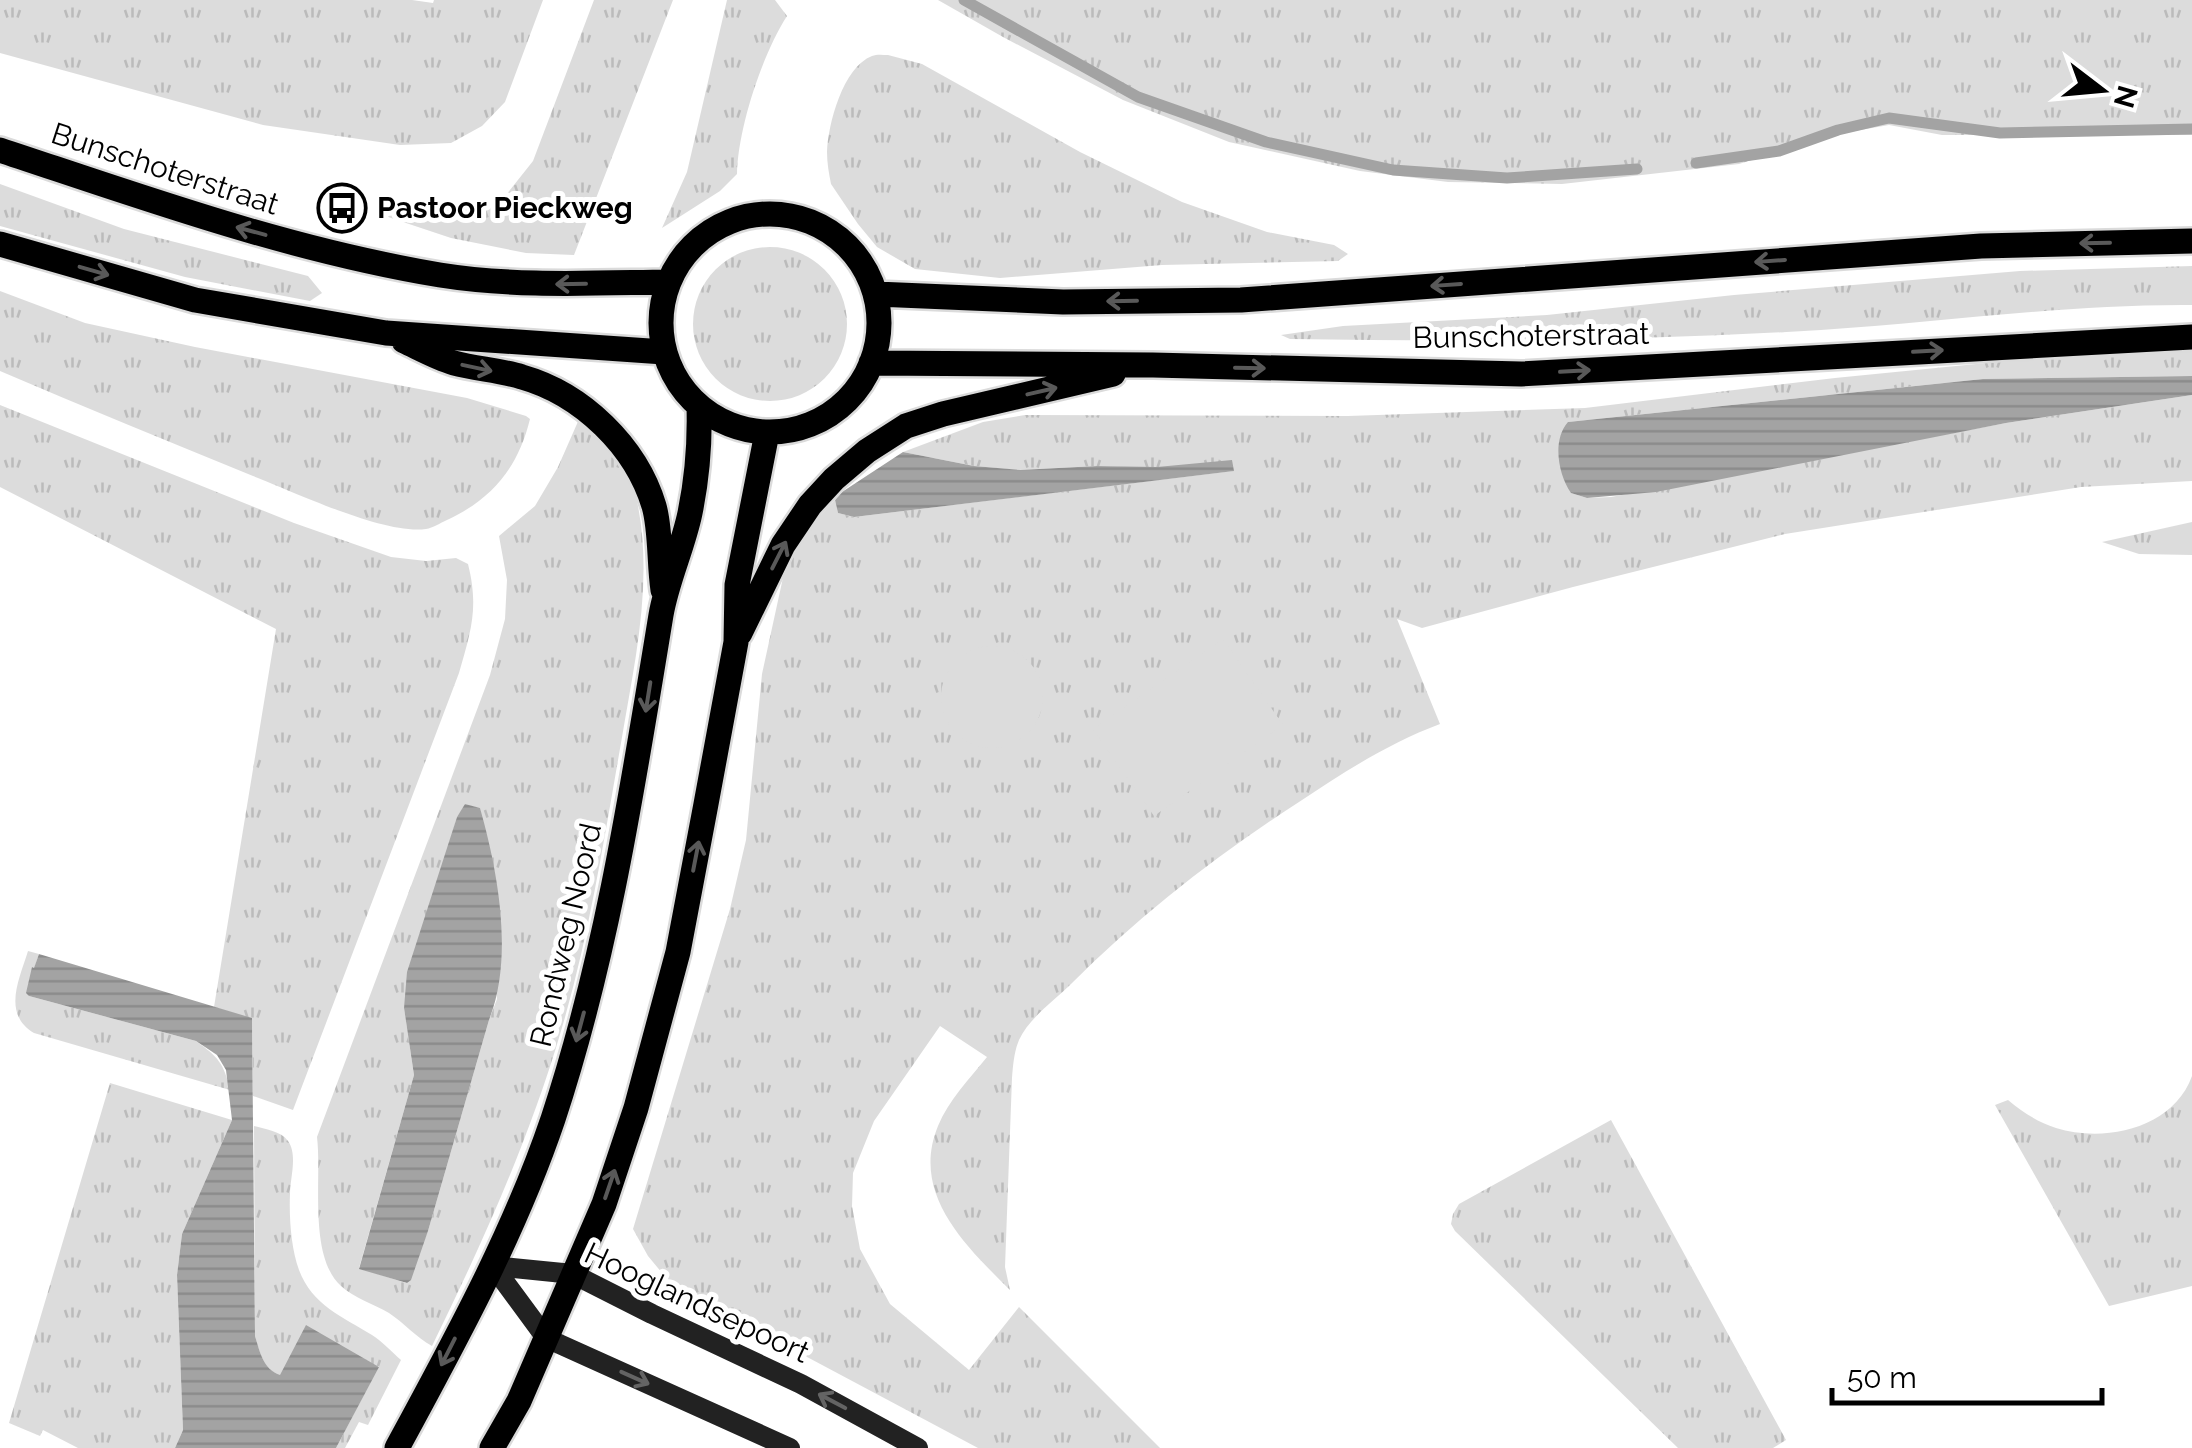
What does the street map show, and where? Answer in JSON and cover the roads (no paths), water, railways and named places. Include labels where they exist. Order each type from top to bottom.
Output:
[{"type":"main road","name":"Bunschoterstraat","points":[[0,150],[225,224],[329,253],[442,275],[499,281],[668,282]]},
{"type":"main road","points":[[781,214],[817,224],[847,245],[860,261],[876,294],[878,334],[872,363],[853,394],[833,413],[800,429],[767,433],[731,426],[699,407],[677,382],[664,352],[662,302],[679,262],[704,236],[726,223],[752,215],[781,214]]},
{"type":"main road","name":"Bunschoterstraat","points":[[876,294],[1064,302],[1241,300],[1981,246],[2192,242]]},
{"type":"main road","points":[[0,244],[195,300],[386,333],[664,352]]},
{"type":"main road","points":[[386,333],[452,362],[523,377],[550,388],[603,424],[624,446],[655,510],[664,601]]},
{"type":"main road","name":"Bunschoterstraat","points":[[872,363],[1521,374],[2192,337]]},
{"type":"main road","points":[[736,642],[783,545],[810,504],[867,451],[906,426],[944,414],[1153,365]]},
{"type":"main road","name":"Rondweg Noord","points":[[397,1448],[493,1266],[552,1121],[584,1016],[605,932],[664,601],[690,513],[700,435],[699,407]]},
{"type":"main road","points":[[492,1448],[519,1401],[604,1204],[636,1108],[678,952],[736,642],[737,585],[767,433]]},
{"type":"street","name":"Hooglandsepoort","points":[[493,1266],[573,1274],[802,1384],[918,1448]]},
{"type":"street","points":[[493,1266],[546,1338],[790,1448]]},
{"type":"waterway","points":[[964,0],[1138,97],[1266,142],[1393,170],[1507,178],[1637,169]]},
{"type":"waterway","points":[[1696,163],[1779,151],[1838,130],[1889,118],[2000,133],[2192,129]]},
{"type":"place","name":"Pastoor Pieckweg","points":[[342,208]]}]
